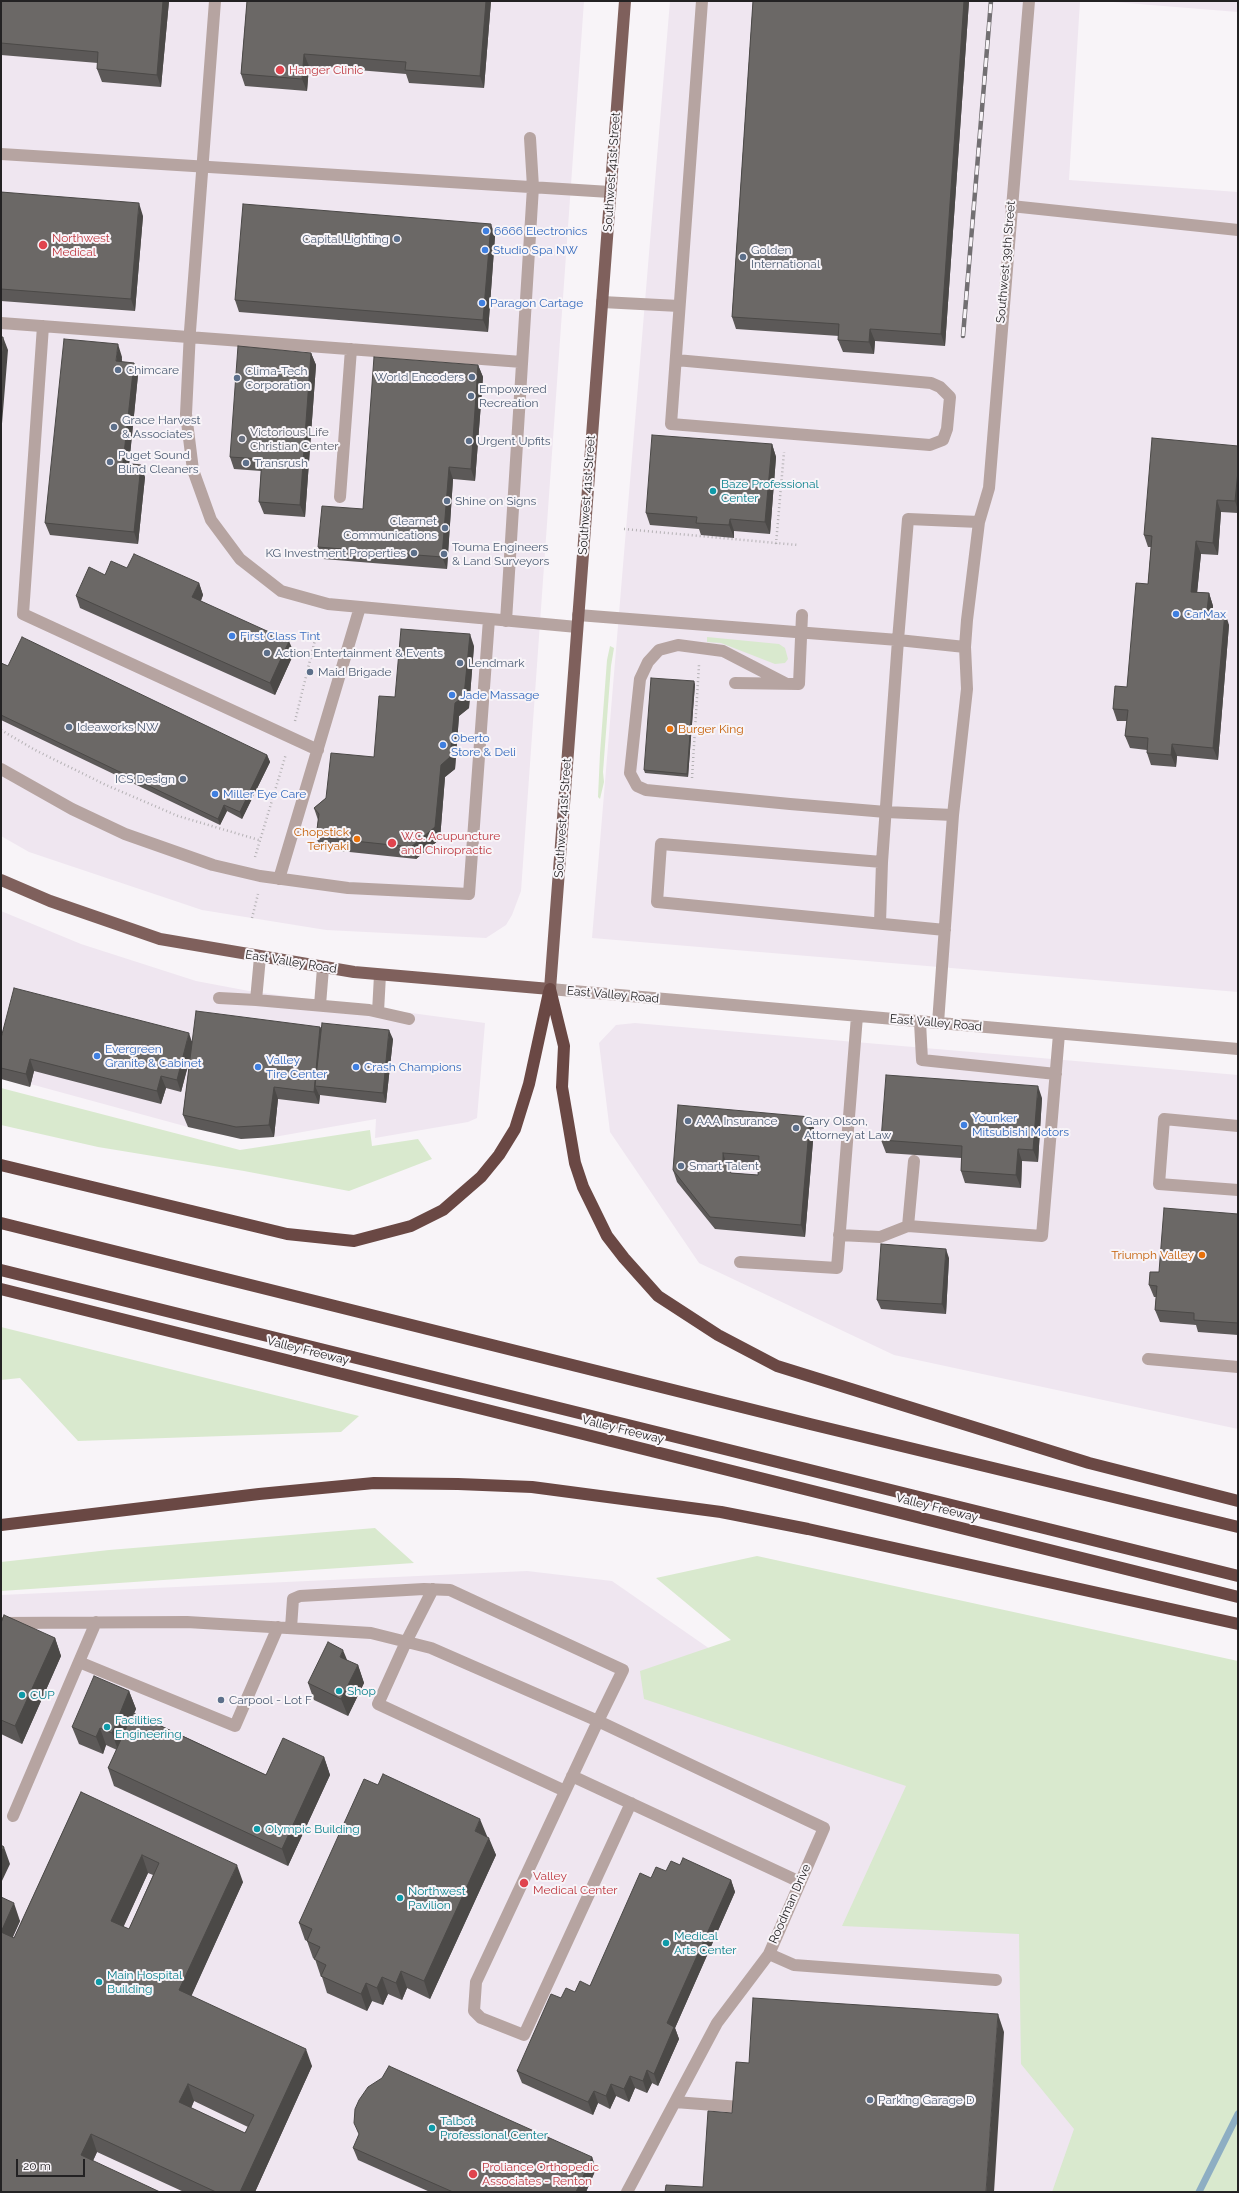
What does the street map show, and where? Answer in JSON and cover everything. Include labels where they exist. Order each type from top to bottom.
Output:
[{"type":"highway","points":[[1,1165],[288,1234],[354,1241],[411,1226],[443,1210],[481,1177],[499,1155],[515,1129],[529,1084],[550,989]]},
{"type":"highway","points":[[550,989],[564,1046],[562,1087],[575,1163],[583,1187],[608,1236],[628,1263],[658,1296],[718,1335],[777,1366],[1089,1463],[1238,1501]]},
{"type":"highway","points":[[1,1223],[1238,1527]]},
{"type":"highway","points":[[1,1270],[1238,1576]]},
{"type":"highway","name":"Valley Freeway","points":[[1,1289],[1238,1597]]},
{"type":"highway","points":[[1,1525],[259,1494],[374,1483],[532,1487],[721,1512],[808,1529],[1238,1624]]},
{"type":"main road","name":"Southwest 41st Street","points":[[550,989],[625,1]]},
{"type":"main road","name":"East Valley Road","points":[[1,880],[50,901],[160,938],[260,958],[380,975],[550,989]]},
{"type":"street","points":[[215,1],[204,166],[189,338],[186,414],[193,470],[211,520],[240,559],[281,591],[328,604],[506,621],[578,621],[801,633],[898,640],[965,647]]},
{"type":"street","points":[[676,360],[931,384],[940,387],[950,397],[947,429],[944,440],[930,445],[671,424],[702,1]]},
{"type":"street","name":"Southwest 39th Street","points":[[938,1023],[953,815],[967,689],[965,647],[979,522],[989,488],[1029,1]]},
{"type":"street","points":[[506,621],[533,187],[530,138]]},
{"type":"street","points":[[1,154],[610,192]]},
{"type":"street","points":[[1011,206],[1238,230]]},
{"type":"street","points":[[602,302],[679,306]]},
{"type":"street","points":[[1,323],[522,362]]},
{"type":"street","points":[[43,326],[23,614],[318,750]]},
{"type":"street","points":[[340,497],[350,349]]},
{"type":"street","points":[[880,923],[882,862],[908,518],[979,522]]},
{"type":"street","points":[[279,879],[360,607]]},
{"type":"street","points":[[735,682],[798,684],[802,615]]},
{"type":"street","points":[[1,769],[72,809],[125,834],[213,865],[260,876],[348,888],[469,894],[489,619]]},
{"type":"street","points":[[785,684],[723,650],[678,645],[659,650],[648,662],[640,678],[630,773],[637,786],[646,790],[725,798],[886,812],[953,815]]},
{"type":"street","points":[[882,862],[661,844],[657,902],[945,930]]},
{"type":"street","points":[[256,1000],[260,958]]},
{"type":"street","points":[[320,1005],[323,968]]},
{"type":"street","points":[[378,1012],[380,975]]},
{"type":"street","name":"East Valley Road","points":[[550,989],[1238,1050]]},
{"type":"street","points":[[219,998],[320,1005],[378,1012],[409,1019]]},
{"type":"street","points":[[740,1262],[837,1268],[857,1016]]},
{"type":"street","points":[[920,1022],[922,1060],[1056,1074]]},
{"type":"street","points":[[839,1235],[880,1237],[908,1226],[1042,1236],[1059,1034]]},
{"type":"street","points":[[1238,1126],[1164,1119],[1159,1184],[1238,1190]]},
{"type":"street","points":[[908,1226],[914,1161]]},
{"type":"street","points":[[1148,1359],[1238,1366]]},
{"type":"street","points":[[291,1628],[293,1599],[300,1596],[434,1589],[450,1590],[623,1670],[476,1982],[474,2011],[481,2018],[524,2035],[632,1802]]},
{"type":"street","points":[[434,1589],[406,1642],[378,1704],[565,1791]]},
{"type":"street","points":[[13,1816],[96,1622]]},
{"type":"street","points":[[1,1623],[187,1622],[371,1633],[431,1648],[598,1722]]},
{"type":"street","points":[[79,1662],[235,1726],[278,1627]]},
{"type":"street","name":"Roodman Drive","points":[[598,1722],[824,1828],[769,1954],[718,2023],[627,2192]]},
{"type":"street","points":[[572,1776],[632,1802],[800,1882]]},
{"type":"street","points":[[769,1954],[794,1965],[996,1980]]},
{"type":"street","points":[[675,2102],[740,2107]]},
{"type":"path","points":[[776,544],[784,452]]},
{"type":"path","points":[[624,529],[798,545]]},
{"type":"path","points":[[252,918],[262,879],[252,864],[290,738],[315,640]]},
{"type":"path","points":[[692,778],[700,647]]},
{"type":"path","points":[[1,730],[34,750],[106,785],[178,816],[259,840]]},
{"type":"shaded area","points":[[1,1],[584,1],[521,891],[512,915],[506,925],[486,938],[326,930],[202,910],[29,852],[1,836]]},
{"type":"shaded area","points":[[670,1],[1080,1],[1069,180],[1238,192],[1238,992],[592,938]]},
{"type":"shaded area","points":[[1101,1],[1238,1],[1238,12]]},
{"type":"shaded area","points":[[1,911],[81,944],[196,981],[249,991],[485,1023],[477,1118],[468,1122],[375,1138],[376,1119],[274,1137],[241,1139],[188,1127],[1,1076]]},
{"type":"shaded area","points":[[635,1023],[1238,1075],[1238,1429],[894,1355],[699,1263],[610,1132],[599,1043],[616,1025]]},
{"type":"shaded area","name":"Valley Medical Center","points":[[527,1571],[612,1581],[1187,1980],[1088,2192],[1,2192],[1,1595]]},
{"type":"green space","points":[[707,637],[779,644],[785,648],[788,659],[785,663],[775,664],[721,643],[707,642]]},
{"type":"green space","points":[[610,646],[614,648],[611,666],[603,772],[604,782],[600,799],[598,797],[600,753],[607,660]]},
{"type":"green space","points":[[1,1088],[240,1150],[370,1130],[372,1146],[418,1139],[432,1159],[349,1191],[244,1171],[98,1147],[1,1125]]},
{"type":"green space","points":[[1,1327],[359,1416],[341,1432],[78,1441],[20,1378],[1,1380]]},
{"type":"green space","points":[[375,1528],[414,1563],[1,1591],[1,1562],[109,1550]]},
{"type":"green space","points":[[757,1556],[1238,1661],[1238,2192],[1052,2192],[1074,2129],[1021,2064],[1019,1934],[842,1926],[906,1786],[644,1699],[640,1671],[731,1640],[656,1578]]},
{"type":"building","points":[[1,1],[163,1],[157,75],[97,69],[98,52],[1,43]]},
{"type":"building","points":[[247,1],[486,1],[480,76],[405,70],[406,62],[304,54],[302,79],[241,74]]},
{"type":"building","points":[[753,1],[964,1],[941,334],[870,329],[869,342],[838,340],[839,324],[732,317]]},
{"type":"building","points":[[1,192],[139,203],[131,299],[1,289]]},
{"type":"building","points":[[243,204],[491,224],[483,320],[235,300]]},
{"type":"building","points":[[1,337],[3,337],[1,367]]},
{"type":"building","points":[[64,339],[118,344],[116,361],[134,363],[123,463],[141,465],[134,532],[45,523]]},
{"type":"building","points":[[238,346],[311,353],[300,505],[259,502],[262,459],[230,457]]},
{"type":"building","points":[[374,357],[478,365],[471,469],[449,467],[442,557],[318,547],[322,506],[363,509]]},
{"type":"building","name":"Baze Professional Center","points":[[652,435],[772,444],[765,522],[730,519],[729,525],[696,523],[697,517],[646,513]]},
{"type":"building","name":"CarMax","points":[[1152,438],[1238,446],[1238,471],[1235,501],[1217,500],[1213,543],[1196,541],[1191,592],[1209,593],[1207,611],[1225,612],[1213,748],[1172,744],[1171,755],[1147,753],[1148,738],[1125,736],[1128,710],[1113,709],[1115,686],[1127,687],[1136,583],[1148,584],[1152,536],[1144,535]]},
{"type":"building","points":[[134,554],[199,583],[192,597],[289,641],[270,683],[76,596],[89,567],[105,575],[111,561],[127,568]]},
{"type":"building","points":[[401,629],[470,634],[464,696],[455,703],[450,757],[441,765],[435,827],[411,847],[316,837],[319,814],[314,808],[326,798],[331,753],[374,757],[379,696],[395,697]]},
{"type":"building","points":[[22,637],[267,755],[240,812],[224,805],[218,819],[1,715],[1,663],[8,666]]},
{"type":"building","name":"Burger King","points":[[651,678],[694,681],[687,774],[644,770]]},
{"type":"building","name":"Evergreen Granite & Cabinet","points":[[14,988],[189,1033],[177,1080],[161,1076],[157,1091],[30,1059],[26,1074],[1,1068],[1,1038]]},
{"type":"building","name":"Valley Tire Center","points":[[196,1011],[320,1027],[314,1092],[274,1087],[269,1125],[236,1127],[183,1115]]},
{"type":"building","name":"Crash Champions","points":[[322,1023],[389,1030],[383,1093],[315,1086]]},
{"type":"building","name":"Younker Mitsubishi Motors","points":[[886,1075],[1038,1086],[1033,1150],[1018,1149],[1016,1175],[961,1171],[962,1146],[881,1140]]},
{"type":"building","points":[[678,1105],[810,1117],[801,1225],[710,1217],[673,1170]],"holes":[[[723,1153],[759,1156],[758,1175],[731,1173],[723,1161]]]},
{"type":"building","name":"Triumph Valley","points":[[1164,1208],[1238,1214],[1238,1323],[1194,1320],[1194,1313],[1155,1310],[1157,1286],[1149,1285],[1150,1272],[1159,1272]]},
{"type":"building","points":[[881,1244],[946,1249],[942,1304],[877,1300]]},
{"type":"building","name":"CUP","points":[[4,1615],[55,1638],[15,1726],[1,1720],[1,1623]]},
{"type":"building","points":[[328,1642],[343,1650],[340,1657],[358,1665],[341,1699],[308,1683]]},
{"type":"building","points":[[94,1676],[129,1691],[112,1733],[100,1728],[96,1737],[72,1727]]},
{"type":"building","name":"Olympic Building","points":[[133,1713],[266,1775],[283,1738],[324,1757],[282,1849],[108,1768]]},
{"type":"building","name":"Northwest Pavilion","points":[[383,1774],[480,1819],[475,1831],[489,1838],[424,1981],[401,1971],[396,1983],[382,1977],[377,1988],[366,1983],[361,1994],[321,1976],[326,1965],[314,1959],[320,1947],[307,1941],[312,1929],[299,1923],[364,1779],[378,1785]]},
{"type":"building","name":"Main Hospital Building","points":[[81,1792],[237,1865],[179,1990],[306,2049],[240,2192],[216,2192],[91,2134],[81,2155],[160,2192],[1,2192],[1,1932],[14,1938]],"holes":[[[142,1855],[159,1863],[129,1929],[111,1921]],[[188,2084],[254,2115],[245,2133],[179,2102]]]},
{"type":"building","points":[[1,1845],[4,1847],[1,1852]]},
{"type":"building","name":"Medical Arts Center","points":[[683,1858],[731,1880],[667,2023],[674,2027],[654,2074],[647,2070],[643,2081],[630,2076],[624,2089],[611,2084],[606,2096],[594,2091],[588,2102],[517,2071],[551,1994],[561,1998],[566,1988],[575,1992],[580,1981],[590,1986],[640,1873],[651,1878],[656,1867],[666,1871],[671,1861],[680,1865]]},
{"type":"building","points":[[1,1897],[14,1903],[1,1932]]},
{"type":"building","name":"Parking Garage D","points":[[753,1998],[998,2014],[986,2192],[665,2192],[666,2185],[703,2187],[708,2111],[732,2113],[736,2062],[749,2063]]},
{"type":"building","name":"Talbot Professional Center","points":[[389,2066],[592,2157],[576,2192],[453,2192],[353,2148],[359,2134],[354,2123],[355,2109],[368,2087],[382,2078]]},
{"type":"waterway","points":[[1199,2192],[1238,2114]]},
{"type":"railway","points":[[963,336],[991,1]]},
{"type":"place","name":"Hanger Clinic","points":[[280,70]]},
{"type":"place","name":"6666 Electronics","points":[[486,231]]},
{"type":"place","name":"Capital Lighting","points":[[397,239]]},
{"type":"place","name":"Northwest Medical","points":[[43,245]]},
{"type":"place","name":"Studio Spa NW","points":[[485,250]]},
{"type":"place","name":"Golden International","points":[[743,257]]},
{"type":"place","name":"Paragon Cartage","points":[[482,303]]},
{"type":"place","name":"Chimcare","points":[[118,370]]},
{"type":"place","name":"World Encoders","points":[[472,377]]},
{"type":"place","name":"Clima-Tech Corporation","points":[[237,378]]},
{"type":"place","name":"Empowered Recreation","points":[[471,396]]},
{"type":"place","name":"Grace Harvest & Associates","points":[[114,427]]},
{"type":"place","name":"Victorious Life Christian Center","points":[[242,439]]},
{"type":"place","name":"Urgent Upfits","points":[[469,441]]},
{"type":"place","name":"Puget Sound Blind Cleaners","points":[[110,462]]},
{"type":"place","name":"Transrush","points":[[246,463]]},
{"type":"place","name":"Baze Professional Center","points":[[713,491]]},
{"type":"place","name":"Shine on Signs","points":[[447,501]]},
{"type":"place","name":"Clearnet Communications","points":[[445,528]]},
{"type":"place","name":"KG Investment Properties","points":[[414,553]]},
{"type":"place","name":"Touma Engineers & Land Surveyors","points":[[444,554]]},
{"type":"place","name":"CarMax","points":[[1176,614]]},
{"type":"place","name":"First Class Tint","points":[[232,636]]},
{"type":"place","name":"Action Entertainment & Events","points":[[267,653]]},
{"type":"place","name":"Lendmark","points":[[460,663]]},
{"type":"place","name":"Maid Brigade","points":[[310,672]]},
{"type":"place","name":"Jade Massage","points":[[452,695]]},
{"type":"place","name":"Ideaworks NW","points":[[69,727]]},
{"type":"place","name":"Burger King","points":[[670,729]]},
{"type":"place","name":"Oberto Store & Deli","points":[[443,745]]},
{"type":"place","name":"ICS Design","points":[[183,779]]},
{"type":"place","name":"Miller Eye Care","points":[[215,794]]},
{"type":"place","name":"Chopstick Teriyaki","points":[[357,839]]},
{"type":"place","name":"W.C. Acupuncture and Chiropractic","points":[[392,843]]},
{"type":"place","name":"Evergreen Granite & Cabinet","points":[[97,1056]]},
{"type":"place","name":"Valley Tire Center","points":[[258,1067]]},
{"type":"place","name":"Crash Champions","points":[[356,1067]]},
{"type":"place","name":"AAA Insurance","points":[[688,1121]]},
{"type":"place","name":"Younker Mitsubishi Motors","points":[[964,1125]]},
{"type":"place","name":"Gary Olson, Attorney at Law","points":[[796,1128]]},
{"type":"place","name":"Smart Talent","points":[[681,1166]]},
{"type":"place","name":"Triumph Valley","points":[[1202,1255]]},
{"type":"place","name":"Shop","points":[[339,1691]]},
{"type":"place","name":"CUP","points":[[22,1695]]},
{"type":"place","name":"Carpool - Lot F","points":[[221,1700]]},
{"type":"place","name":"Facilities Engineering","points":[[107,1727]]},
{"type":"place","name":"Olympic Building","points":[[257,1829]]},
{"type":"place","name":"Valley Medical Center","points":[[524,1883]]},
{"type":"place","name":"Northwest Pavilion","points":[[400,1898]]},
{"type":"place","name":"Medical Arts Center","points":[[666,1943]]},
{"type":"place","name":"Main Hospital Building","points":[[99,1982]]},
{"type":"place","name":"Parking Garage D","points":[[870,2100]]},
{"type":"place","name":"Talbot Professional Center","points":[[432,2128]]},
{"type":"place","name":"Proliance Orthopedic Associates - Renton","points":[[473,2174]]}]
